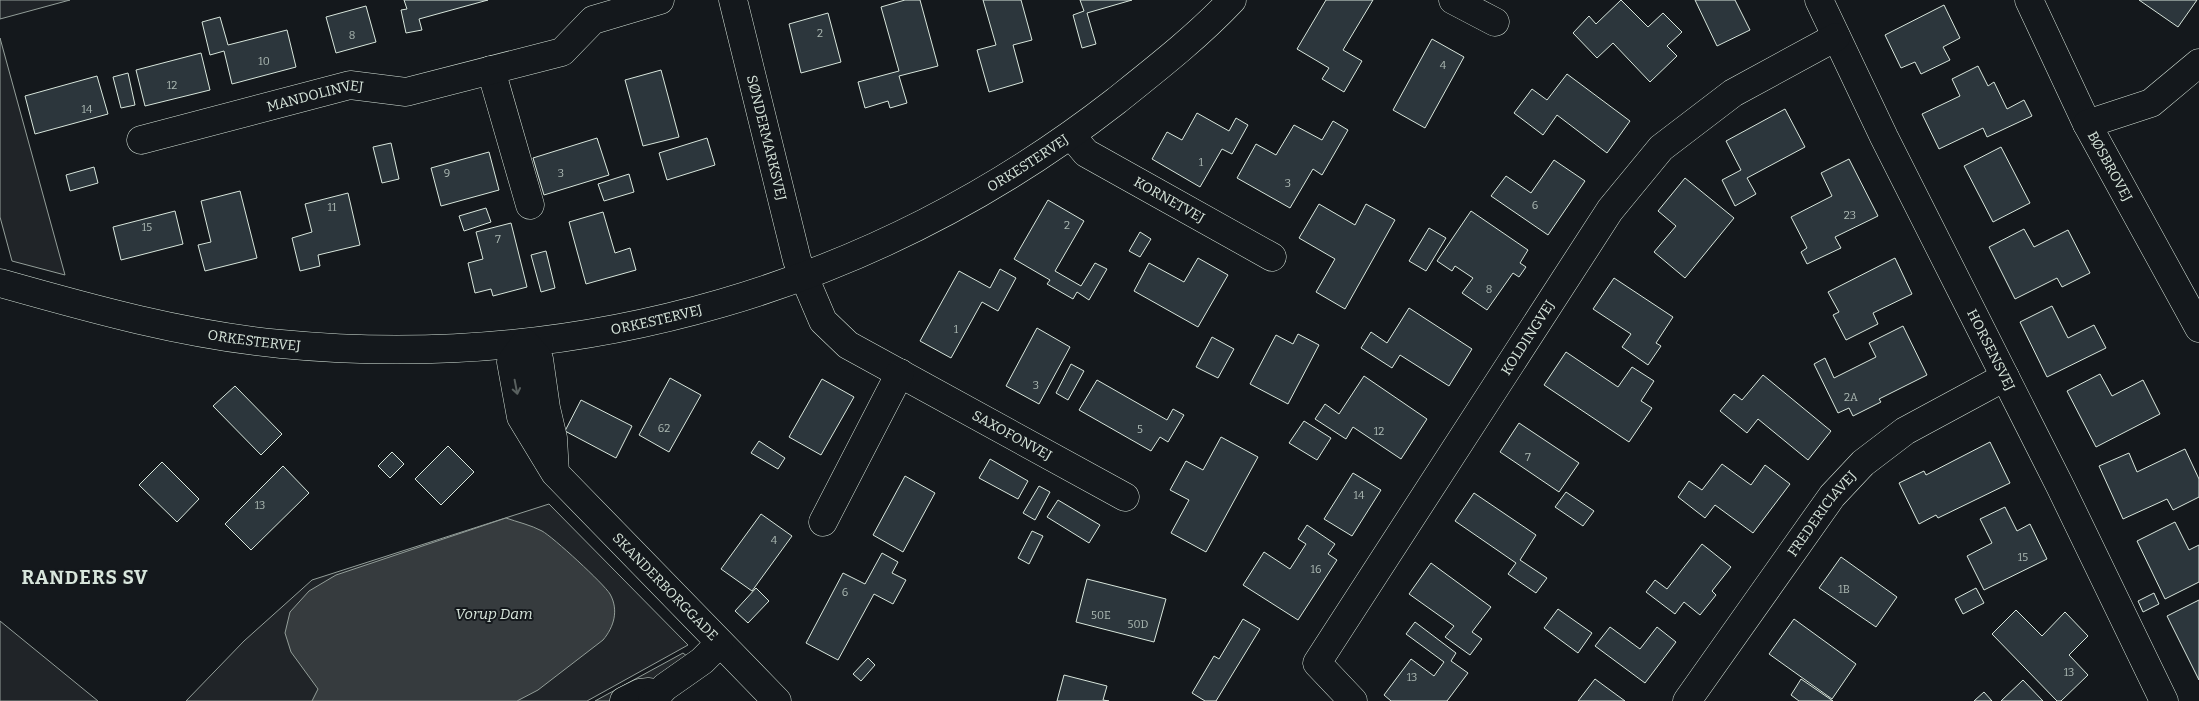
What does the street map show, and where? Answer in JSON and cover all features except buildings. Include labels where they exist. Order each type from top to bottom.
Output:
[{"type":"street","name":"MANDOLINVEJ","points":[[141,140],[350,85],[406,92],[562,52],[593,20],[660,0]]},
{"type":"street","name":"SØNDERMARKSVEJ","points":[[733,0],[797,260],[804,276]]},
{"type":"street","name":"ORKESTERVEJ","points":[[0,283],[171,327],[281,344],[404,350],[465,349],[525,343],[622,328],[690,313],[751,296],[804,276],[862,252],[956,206],[1071,135],[1147,76],[1232,0]]},
{"type":"street","points":[[1453,0],[1495,22]]},
{"type":"street","name":"HORSENSVEJ","points":[[1819,0],[1884,137],[2005,377],[2156,698]]},
{"type":"street","name":"BØSBROVEJ","points":[[2029,0],[2087,124],[2199,328]]},
{"type":"street","name":"KOLDINGVEJ","points":[[1353,701],[1317,664],[1610,210],[1661,148],[1733,93],[1836,37]]},
{"type":"street","points":[[2087,124],[2151,103],[2199,63]]},
{"type":"street","points":[[491,70],[530,205]]},
{"type":"street","name":"KORNETVEJ","points":[[1071,135],[1086,152],[1272,258]]},
{"type":"street","name":"SAXOFONVEJ","points":[[804,276],[823,321],[848,344],[1125,498]]},
{"type":"street","name":"SKANDERBORGGADE","points":[[525,343],[540,359],[546,408],[553,438],[555,473],[776,701]]},
{"type":"street","points":[[823,522],[900,373]]},
{"type":"street","name":"FREDERICIAVEJ","points":[[1687,701],[1832,496],[1862,463],[1905,431],[2005,377]]},
{"type":"street","points":[[624,701],[640,693],[649,692],[653,698],[702,661],[719,644]]},
{"type":"shaded area","points":[[0,0],[70,0],[0,19]]},
{"type":"shaded area","points":[[0,38],[65,275],[12,261],[0,217]]},
{"type":"shaded area","name":"Vorup Dam","points":[[549,504],[688,645],[587,701],[186,701],[244,641],[312,580]]},
{"type":"shaded area","points":[[0,621],[98,701],[0,701]]},
{"type":"shaded area","points":[[683,653],[688,657],[678,667],[610,701],[595,701]]},
{"type":"water","name":"Vorup Dam","points":[[506,518],[533,527],[548,535],[578,561],[610,594],[615,612],[610,630],[603,640],[538,690],[517,701],[312,701],[318,689],[291,652],[285,633],[290,612],[309,591],[336,575]]},
{"type":"district","name":"RANDERS SV","points":[[85,577]]}]
